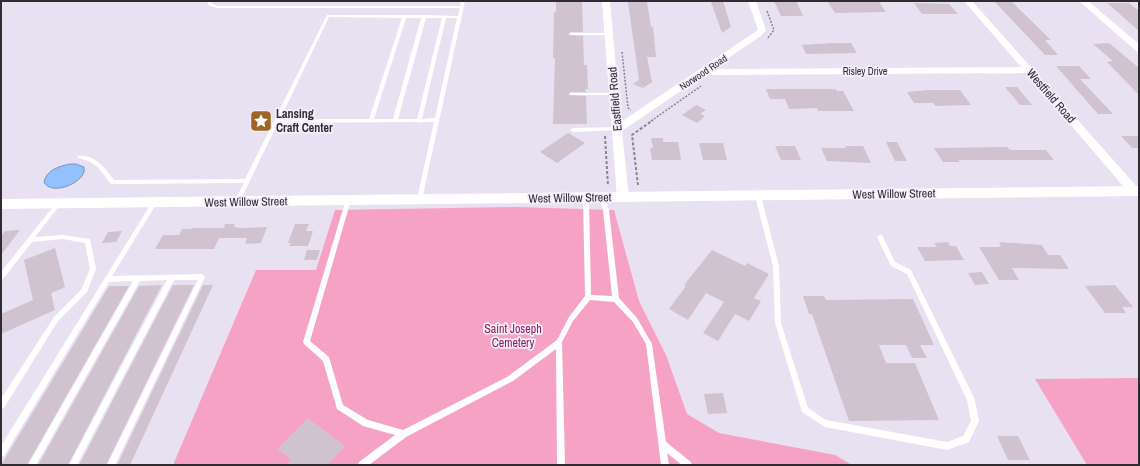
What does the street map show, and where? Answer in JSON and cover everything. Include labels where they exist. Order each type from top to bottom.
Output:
[{"type":"street","name":"Eastfield Road","points":[[606,1],[623,198]]},
{"type":"street","name":"Norwood Road","points":[[618,129],[758,34],[762,30],[752,1]]},
{"type":"street","name":"Westfield Road","points":[[968,1],[1136,191]]},
{"type":"street","points":[[1083,1],[1139,49]]},
{"type":"street","name":"Risley Drive","points":[[702,72],[1028,70]]},
{"type":"street","name":"West Willow Street","points":[[1,204],[420,199],[586,199],[1136,191]]},
{"type":"lane","points":[[210,1],[209,4],[217,7],[462,4],[420,199]]},
{"type":"lane","points":[[237,202],[328,16],[459,17]]},
{"type":"lane","points":[[371,121],[404,16]]},
{"type":"lane","points":[[396,121],[424,16]]},
{"type":"lane","points":[[419,120],[444,17]]},
{"type":"lane","points":[[572,34],[609,34]]},
{"type":"lane","points":[[572,94],[614,94]]},
{"type":"lane","points":[[277,121],[437,120]]},
{"type":"lane","points":[[573,130],[618,129]]},
{"type":"lane","points":[[80,157],[88,157],[96,161],[112,182],[248,181]]},
{"type":"lane","points":[[758,196],[776,266],[778,323],[805,410],[825,423],[947,446],[966,439],[975,420],[971,400],[909,272],[893,264],[880,237]]},
{"type":"lane","points":[[602,198],[606,210],[616,299],[635,320],[649,344],[665,465]]},
{"type":"lane","points":[[362,465],[403,434],[510,379],[559,342],[571,319],[588,297],[586,199]]},
{"type":"lane","points":[[348,200],[306,342],[326,359],[340,407],[366,423],[403,434]]},
{"type":"lane","points":[[1,453],[154,203]]},
{"type":"lane","points":[[1,277],[58,204]]},
{"type":"lane","points":[[1,406],[56,319],[84,292],[93,269],[88,241],[63,237],[30,240]]},
{"type":"lane","points":[[73,465],[172,277]]},
{"type":"lane","points":[[108,279],[202,277],[111,465]]},
{"type":"lane","points":[[32,465],[138,278]]},
{"type":"lane","points":[[588,297],[616,299]]},
{"type":"lane","points":[[559,342],[561,465]]},
{"type":"lane","points":[[662,444],[688,465]]},
{"type":"path","points":[[621,47],[628,108],[631,110]]},
{"type":"path","points":[[638,187],[632,135],[703,84]]},
{"type":"green space","name":"Saint Joseph Cemetery","points":[[517,207],[614,210],[639,301],[666,355],[687,414],[719,433],[835,455],[852,465],[173,465],[256,270],[316,270],[335,210]]},
{"type":"green space","points":[[1139,378],[1139,465],[1087,465],[1035,379]]},
{"type":"water","points":[[76,164],[84,167],[84,173],[75,182],[61,188],[54,188],[48,186],[44,182],[45,178],[50,172],[58,167]]},
{"type":"building","points":[[556,1],[582,1],[583,32],[570,32],[568,35],[583,36],[584,65],[587,65],[588,89],[585,89],[586,92],[570,92],[568,95],[586,96],[587,124],[553,124],[555,58],[553,58],[554,12],[556,12]]},
{"type":"building","points":[[723,1],[731,27],[722,33],[711,2]]},
{"type":"building","points":[[774,1],[796,1],[803,16],[781,16]]},
{"type":"building","points":[[994,1],[1011,1],[1051,40],[1045,40],[1058,55],[1045,55]]},
{"type":"building","points":[[628,2],[647,2],[651,27],[653,27],[656,57],[647,57],[652,82],[643,88],[633,84],[639,80]]},
{"type":"building","points":[[828,2],[879,2],[886,12],[835,13]]},
{"type":"building","points":[[914,3],[949,4],[958,14],[922,14]]},
{"type":"building","points":[[1107,3],[1129,3],[1139,11],[1139,31]]},
{"type":"building","points":[[851,43],[857,53],[806,54],[802,45]]},
{"type":"building","points":[[1109,43],[1139,68],[1139,95],[1107,62],[1113,61],[1093,44]]},
{"type":"building","points":[[1056,66],[1079,66],[1091,79],[1080,79],[1113,114],[1098,114]]},
{"type":"building","points":[[1005,87],[1017,87],[1032,105],[1020,105]]},
{"type":"building","points":[[766,89],[836,89],[837,91],[843,91],[854,111],[818,111],[817,108],[789,109],[785,99],[770,99]]},
{"type":"building","points":[[928,90],[960,90],[971,105],[936,106],[933,103],[914,103],[907,92]]},
{"type":"building","points":[[696,105],[706,110],[700,114],[705,116],[697,123],[682,115]]},
{"type":"building","points":[[568,133],[585,143],[557,163],[540,152]]},
{"type":"building","points":[[1121,136],[1139,136],[1139,148],[1132,148]]},
{"type":"building","points":[[651,138],[663,138],[663,142],[678,142],[681,160],[652,160],[650,148],[653,148]]},
{"type":"building","points":[[886,142],[897,142],[907,161],[895,161]]},
{"type":"building","points":[[699,143],[723,143],[727,160],[703,160]]},
{"type":"building","points":[[775,146],[795,146],[801,160],[781,160]]},
{"type":"building","points":[[845,146],[863,146],[871,163],[827,161],[821,148],[846,148]]},
{"type":"building","points":[[1007,147],[1010,150],[1046,150],[1054,160],[958,160],[960,162],[943,162],[934,148]]},
{"type":"building","points":[[225,224],[235,224],[234,227],[241,228],[267,227],[261,243],[245,244],[247,238],[219,238],[214,249],[155,249],[163,235],[179,235],[182,229],[224,228]]},
{"type":"building","points":[[295,224],[309,224],[306,231],[313,231],[308,246],[289,246],[291,243],[288,243]]},
{"type":"building","points":[[20,230],[1,255],[1,236],[5,231]]},
{"type":"building","points":[[122,231],[116,242],[102,243],[108,232]]},
{"type":"building","points":[[948,242],[950,246],[956,246],[964,260],[925,261],[917,247],[937,247],[934,243]]},
{"type":"building","points":[[999,242],[1042,245],[1048,255],[1060,255],[1069,269],[1012,268],[1019,280],[999,280],[979,247],[1001,247]]},
{"type":"building","points":[[55,248],[65,287],[51,293],[55,310],[1,334],[1,314],[33,300],[24,260]]},
{"type":"building","points":[[307,250],[320,250],[317,260],[304,260]]},
{"type":"building","points":[[712,250],[745,266],[747,263],[769,274],[754,298],[761,301],[749,321],[735,314],[718,341],[703,333],[724,302],[706,293],[688,320],[669,309],[686,286],[684,285]]},
{"type":"building","points":[[982,272],[989,284],[975,285],[968,273]]},
{"type":"building","points":[[162,285],[68,465],[38,465],[139,286]]},
{"type":"building","points":[[173,285],[194,285],[106,465],[79,465]]},
{"type":"building","points":[[203,285],[213,285],[130,465],[117,465]]},
{"type":"building","points":[[1115,285],[1133,307],[1122,307],[1126,313],[1105,313],[1085,286]]},
{"type":"building","points":[[109,286],[129,286],[27,465],[1,465]]},
{"type":"building","points":[[803,296],[824,296],[826,300],[913,299],[934,345],[920,345],[927,358],[912,358],[906,345],[879,345],[886,363],[915,363],[939,420],[849,421],[812,314],[809,314]]},
{"type":"building","points":[[723,393],[727,413],[708,414],[704,394]]},
{"type":"building","points":[[308,418],[345,446],[328,465],[286,465],[291,460],[277,449]]},
{"type":"building","points":[[997,436],[1018,436],[1030,460],[1008,460]]},
{"type":"place","name":"Lansing Craft Center","points":[[261,121]]}]
